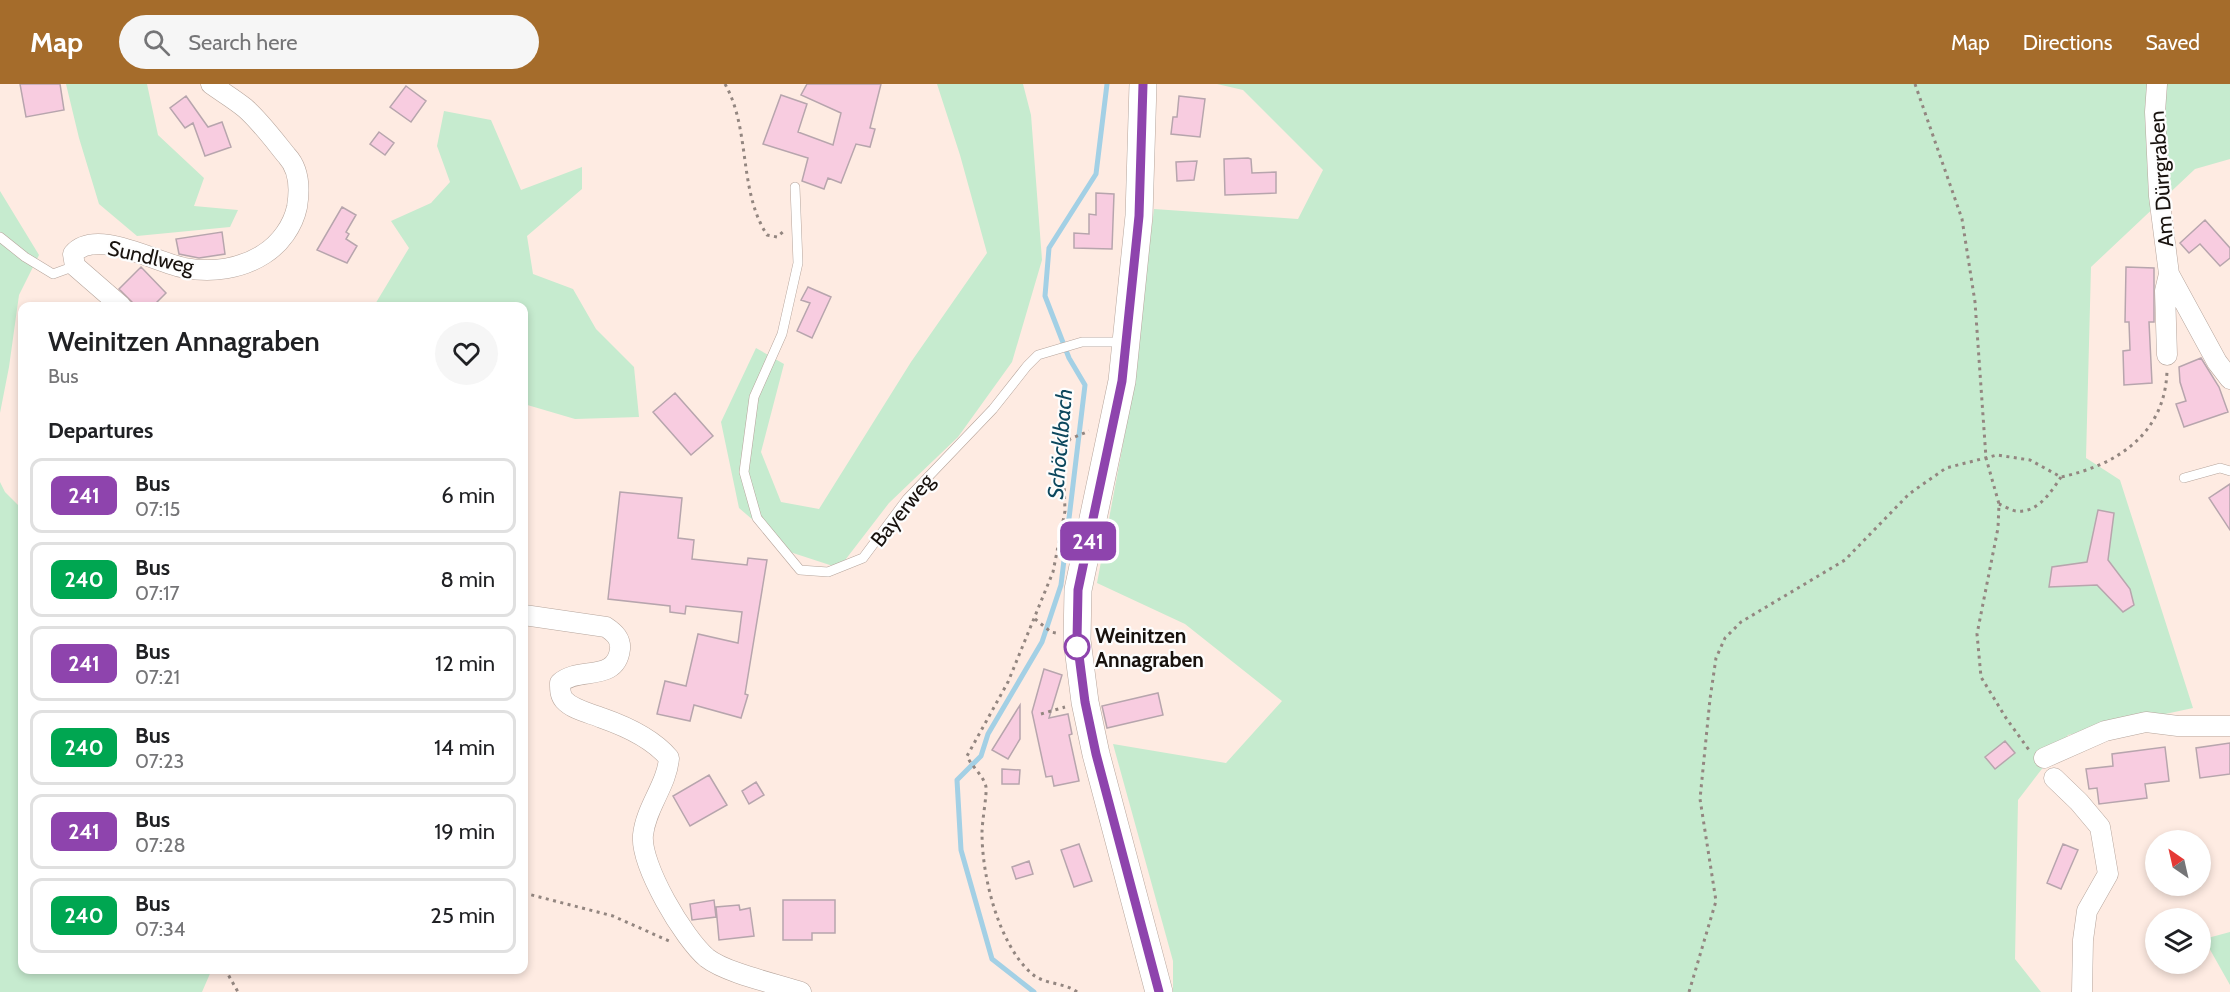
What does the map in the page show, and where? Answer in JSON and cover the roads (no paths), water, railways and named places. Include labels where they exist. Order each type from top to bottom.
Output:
[{"type":"main road","points":[[1143,84],[1139,216],[1122,381],[1078,590],[1077,640],[1085,702],[1096,754],[1159,992]]},
{"type":"street","name":"Sundlweg","points":[[116,302],[75,266],[73,254],[78,248],[87,245],[113,245],[185,268],[223,270],[253,261],[273,248],[294,222],[300,193],[297,175],[290,159],[246,109],[211,84]]},
{"type":"street","name":"Am Dürrgraben","points":[[2157,84],[2155,112],[2159,196],[2169,274],[2212,364],[2230,379]]},
{"type":"street","name":"Am Dürrgraben","points":[[2167,355],[2165,291],[2169,274]]},
{"type":"street","points":[[528,616],[606,627],[614,632],[621,642],[620,653],[614,665],[605,671],[567,676],[560,683],[560,693],[565,701],[574,708],[623,727],[660,747],[669,758],[668,770],[652,802],[643,836],[648,866],[658,888],[676,918],[706,958],[722,966],[801,992]]},
{"type":"street","points":[[2039,757],[2105,731],[2146,722],[2178,726],[2230,726]]},
{"type":"street","points":[[2054,778],[2079,802],[2100,827],[2108,874],[2087,911],[2083,940],[2082,992]]},
{"type":"lane","name":"Bayerweg","points":[[795,187],[798,263],[782,334],[754,397],[744,472],[757,518],[800,570],[828,572],[863,558],[907,499],[993,409],[1038,355],[1071,344],[1094,341],[1113,342]]},
{"type":"lane","points":[[0,237],[25,257],[53,274],[75,266]]},
{"type":"lane","points":[[2184,478],[2220,468],[2230,471]]},
{"type":"waterway","name":"Schöcklbach","points":[[1034,992],[992,959],[961,850],[957,780],[981,756],[988,734],[1042,642],[1061,585],[1085,385],[1069,358],[1045,296],[1049,248],[1096,174],[1107,84]]},
{"type":"place","name":"Weinitzen Annagraben","points":[[1077,647]]}]
